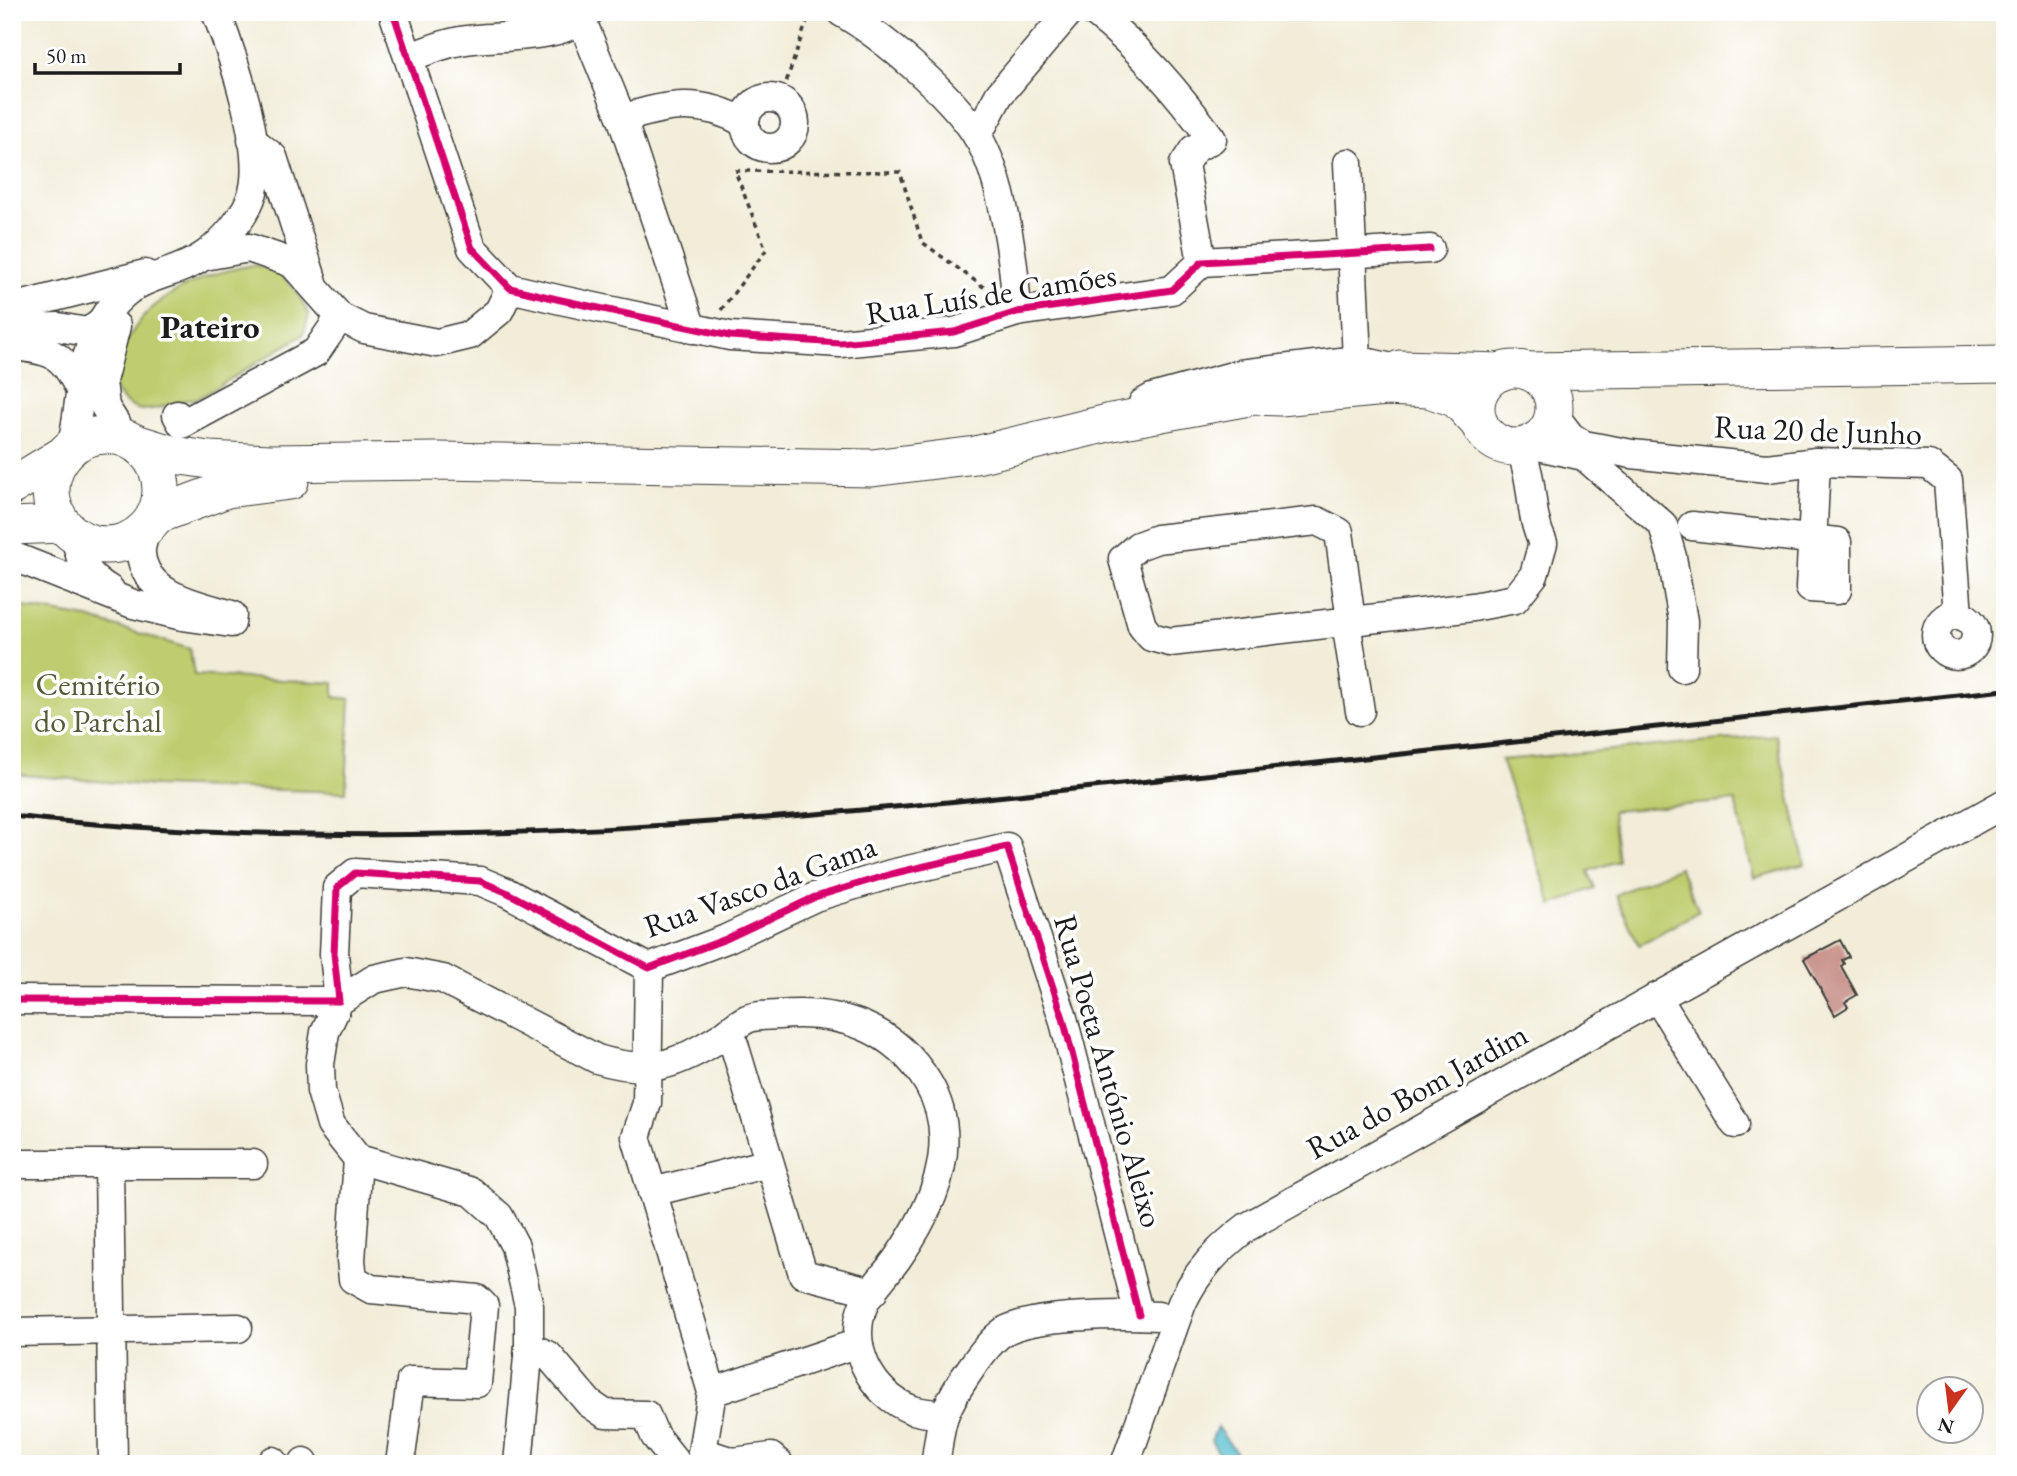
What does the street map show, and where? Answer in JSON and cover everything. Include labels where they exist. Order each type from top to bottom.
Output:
[{"type":"main road","points":[[1112,422],[1159,402],[1333,372],[1396,369],[1514,372],[2005,364]]},
{"type":"main road","points":[[1533,429],[1562,393],[1577,382],[1602,377],[1750,369]]},
{"type":"main road","points":[[1514,372],[1546,384],[1533,429],[1476,406],[1480,391],[1491,377],[1514,372]]},
{"type":"main road","points":[[12,486],[80,441],[101,435],[174,455],[209,460],[872,468],[976,455],[1112,422],[1254,396],[1280,397],[1385,387],[1429,390],[1533,429]]},
{"type":"main road","points":[[130,441],[150,456],[159,473],[161,492],[151,521]]},
{"type":"main road","points":[[66,452],[50,488],[52,507],[69,530],[94,544],[113,545],[132,539],[151,521],[227,489],[437,461]]},
{"type":"main road","points":[[12,526],[69,530]]},
{"type":"street","points":[[66,452],[78,418],[79,388],[93,338],[193,261],[241,217],[252,196],[256,171],[252,140],[237,65],[216,12]]},
{"type":"street","points":[[252,140],[273,156],[295,250],[317,291],[340,317],[364,329],[437,343],[470,335],[499,311],[510,288],[472,248],[393,12]]},
{"type":"street","points":[[841,12],[859,22],[913,66],[977,136],[993,175],[1014,256],[1017,312]]},
{"type":"street","points":[[977,136],[999,95],[1069,12]]},
{"type":"street","points":[[1094,12],[1124,36],[1175,89],[1212,139],[1194,149],[1184,164],[1202,262],[1353,251],[1430,249]]},
{"type":"street","points":[[409,58],[460,41],[522,36],[585,17],[692,329]]},
{"type":"street","points":[[764,99],[780,100],[792,111],[795,120],[792,136],[787,142],[772,148],[756,144],[746,131],[747,114],[757,102],[764,99]]},
{"type":"street","points":[[622,119],[663,105],[721,110],[745,123]]},
{"type":"street","points":[[1348,163],[1357,360]]},
{"type":"street","points":[[241,217],[295,250]]},
{"type":"street","points":[[12,310],[249,248],[295,250]]},
{"type":"street","name":"Rua Luís de Camões","points":[[510,288],[692,329],[730,335],[840,343],[954,332],[1017,312],[1171,290],[1189,278],[1202,262]]},
{"type":"street","points":[[12,310],[61,305],[101,311],[111,325],[102,382],[105,407],[130,441]]},
{"type":"street","points":[[177,415],[182,424],[317,352],[340,317]]},
{"type":"street","points":[[12,329],[58,327],[87,331],[111,325]]},
{"type":"street","points":[[12,346],[46,350],[67,364],[79,388]]},
{"type":"street","points":[[1112,422],[1152,398],[1240,374],[1357,360],[1396,369]]},
{"type":"street","points":[[1533,429],[1584,445],[1611,477]]},
{"type":"street","points":[[1533,429],[1584,456],[1663,525],[1672,557],[1683,621],[1682,668]]},
{"type":"street","points":[[1533,429],[1522,454],[1531,475],[1533,523],[1543,543]]},
{"type":"street","points":[[1360,711],[1348,622],[1339,532],[1317,521],[1157,539],[1138,546],[1124,559],[1126,576],[1142,626],[1151,637],[1170,642],[1348,622],[1473,607],[1515,599],[1534,575],[1543,543],[1533,429]]},
{"type":"street","name":"Rua 20 de Junho","points":[[1584,445],[1632,454],[1767,468],[1816,462],[1929,465],[1948,480],[1958,615]]},
{"type":"street","points":[[1611,477],[1632,454]]},
{"type":"street","points":[[1692,526],[1811,537],[1816,462]]},
{"type":"street","points":[[12,556],[133,604],[182,616],[231,623],[232,615],[162,590],[148,577],[140,553],[151,521]]},
{"type":"street","points":[[69,530],[90,578],[133,604]]},
{"type":"street","name":"Rua do Bom Jardim","points":[[1125,1464],[1182,1303],[1194,1278],[1221,1246],[1247,1227],[2005,803]]},
{"type":"street","name":"Rua Vasco da Gama","points":[[339,1001],[334,954],[337,888],[355,873],[480,881],[506,892],[649,968],[726,939],[815,897],[891,874],[1007,847]]},
{"type":"street","name":"Rua Poeta António Aleixo","points":[[1007,847],[1063,1018],[1139,1315]]},
{"type":"street","points":[[649,968],[647,1103],[636,1137],[712,1392],[702,1452]]},
{"type":"street","points":[[12,1000],[339,1001],[374,979],[406,972],[443,979],[597,1059],[624,1067],[646,1069],[673,1065],[748,1018],[819,1014],[854,1020],[911,1057],[930,1086],[943,1126],[942,1168],[918,1227],[865,1302],[858,1325],[858,1343],[870,1377],[890,1396],[911,1410],[944,1415]]},
{"type":"street","points":[[1657,998],[1735,1124]]},
{"type":"street","points":[[339,1001],[325,1032],[320,1064],[321,1091],[331,1125],[358,1159],[472,1192],[499,1216],[515,1246],[524,1275],[529,1306],[529,1346],[518,1464]]},
{"type":"street","points":[[730,1031],[803,1274],[873,1292]]},
{"type":"street","points":[[358,1159],[351,1260],[353,1279],[370,1289],[477,1300],[484,1306],[477,1383],[411,1381],[400,1464]]},
{"type":"street","points":[[652,1192],[769,1163]]},
{"type":"street","points":[[12,1164],[253,1164]]},
{"type":"street","points":[[109,1164],[113,1464]]},
{"type":"street","points":[[937,1456],[944,1415],[985,1349],[1002,1333],[1022,1324],[1139,1315],[1163,1317],[1182,1303]]},
{"type":"street","points":[[12,1332],[238,1328]]},
{"type":"street","points":[[712,1392],[858,1343]]},
{"type":"street","points":[[529,1346],[549,1356],[589,1403],[605,1414],[646,1415],[655,1436],[675,1462],[702,1452],[733,1462],[771,1457],[779,1464]]},
{"type":"street","points":[[911,1410],[937,1456]]},
{"type":"path","points":[[780,100],[810,12]]},
{"type":"path","points":[[721,311],[766,250],[735,171],[749,171],[900,172],[922,242],[1017,312]]},
{"type":"green space","points":[[254,265],[281,276],[299,296],[309,315],[303,335],[199,398],[140,409],[130,406],[121,398],[112,384],[117,368],[128,338],[148,313],[174,292],[190,284],[222,272]]},
{"type":"green space","name":"Cemitério do Parchal","points":[[12,605],[88,618],[190,649],[194,675],[334,683],[334,697],[350,699],[346,792],[155,786],[12,774]]},
{"type":"green space","points":[[1776,735],[1805,864],[1754,878],[1735,801],[1612,811],[1618,861],[1588,871],[1595,888],[1552,905],[1501,760]]},
{"type":"green space","points":[[1679,867],[1699,911],[1639,945],[1615,895]]},
{"type":"water","points":[[1217,1427],[1245,1464],[1226,1464],[1211,1441]]},
{"type":"building","points":[[1840,940],[1849,957],[1842,960],[1844,964],[1841,966],[1857,995],[1845,1002],[1848,1007],[1835,1015],[1804,959]]},
{"type":"railway","points":[[12,816],[160,829],[308,834],[456,834],[604,829],[900,807],[2005,690]]},
{"type":"cycle path","points":[[393,12],[472,248],[510,288],[561,300],[730,336],[840,343],[954,332],[1017,312],[1172,290],[1202,262],[1430,249]]},
{"type":"cycle path","points":[[12,1000],[339,1001],[334,954],[337,888],[355,873],[480,881],[506,892],[649,968],[726,939],[815,897],[891,874],[1007,847],[1063,1018],[1139,1315]]},
{"type":"district","name":"Pateiro","points":[[210,326]]}]
